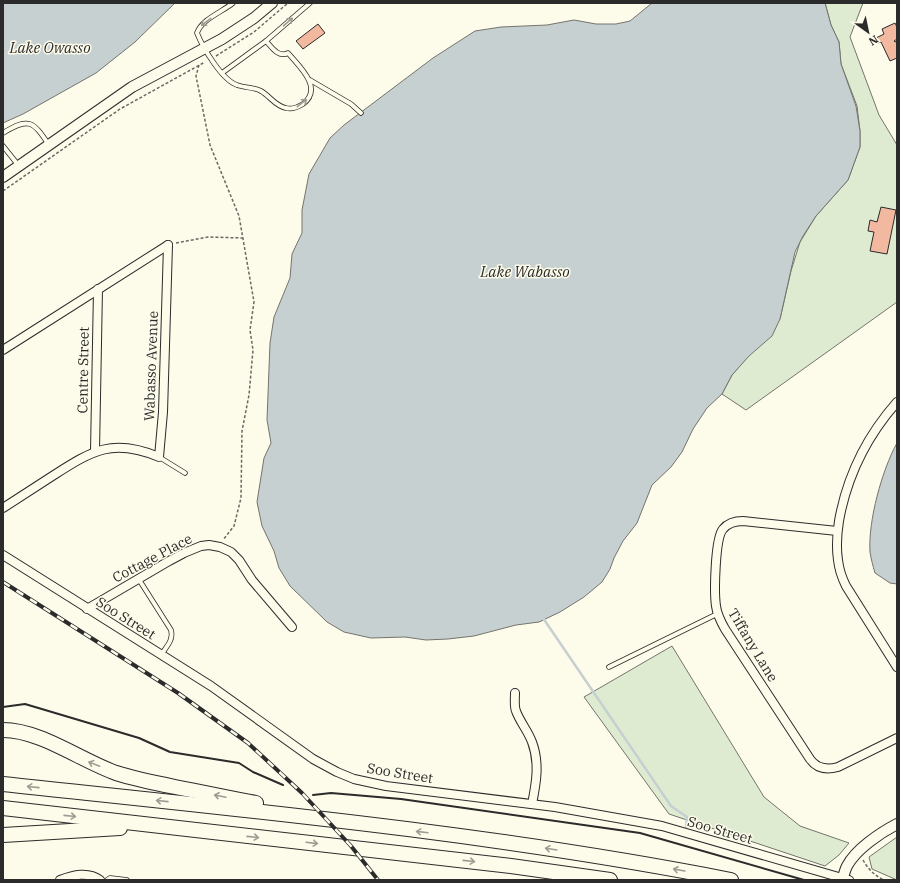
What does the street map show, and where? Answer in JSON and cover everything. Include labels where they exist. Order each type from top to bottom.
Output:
[{"type":"highway","points":[[3,730],[22,732],[34,736],[82,759],[137,779],[265,805],[298,816]]},
{"type":"highway","points":[[3,784],[298,816],[521,845],[618,859],[731,880]]},
{"type":"highway","points":[[3,808],[511,866],[610,880]]},
{"type":"highway","points":[[3,835],[158,826]]},
{"type":"street","points":[[3,177],[144,79],[205,49],[239,28],[272,3]]},
{"type":"street","points":[[3,350],[98,288],[168,245]]},
{"type":"street","name":"Wabasso Avenue","points":[[159,456],[163,412],[168,245]]},
{"type":"street","name":"Centre Street","points":[[95,451],[98,288]]},
{"type":"street","points":[[897,402],[874,432],[863,450],[853,472],[844,498],[838,531],[838,559],[840,573],[846,586],[897,667]]},
{"type":"street","points":[[3,508],[79,459],[95,451],[105,448],[128,448],[159,456]]},
{"type":"street","name":"Tiffany Lane","points":[[838,531],[743,521],[734,522],[728,525],[723,530],[718,542],[715,593],[718,613],[722,624],[733,642],[810,759],[818,766],[824,769],[838,767],[897,738]]},
{"type":"street","name":"Cottage Place","points":[[87,609],[179,555],[210,544],[231,552],[239,560],[252,580],[292,627]]},
{"type":"street","name":"Soo Street","points":[[3,555],[212,686],[313,759],[354,779],[386,786],[532,804],[662,826],[846,879]]},
{"type":"street","points":[[514,693],[516,710],[533,743],[536,756],[537,770],[532,804]]},
{"type":"street","points":[[846,879],[847,866],[858,852],[897,824]]},
{"type":"street","points":[[60,880],[79,875],[90,875],[100,880]]},
{"type":"lane","points":[[233,3],[202,24],[197,33],[211,59],[222,73],[236,85],[262,91],[279,106],[287,109],[294,108],[307,100],[310,92],[310,80]]},
{"type":"lane","points":[[222,73],[266,41],[310,3]]},
{"type":"lane","points":[[266,41],[279,54],[284,55],[288,53],[310,80],[351,104],[361,113]]},
{"type":"lane","points":[[3,133],[16,125],[28,123],[38,129],[49,145]]},
{"type":"lane","points":[[3,146],[20,166]]},
{"type":"lane","points":[[159,456],[185,473]]},
{"type":"lane","points":[[138,578],[171,630],[171,640],[161,655]]},
{"type":"lane","points":[[609,667],[718,613]]},
{"type":"lane","points":[[107,880],[110,878],[127,880]]},
{"type":"path","points":[[3,191],[110,116],[211,59],[254,32],[288,3]]},
{"type":"path","points":[[199,65],[196,76],[210,146],[240,216],[254,302],[250,330],[253,350],[249,395],[242,431],[241,498],[234,526],[224,538],[220,547]]},
{"type":"path","points":[[168,245],[208,237],[243,238]]},
{"type":"path","points":[[858,852],[867,868],[884,880]]},
{"type":"green space","points":[[825,3],[863,3],[850,37],[879,115],[897,145],[897,302],[746,410],[722,394],[732,375],[780,319],[791,271],[800,242],[816,216],[848,180],[860,147],[857,106],[841,64],[839,42],[831,25]]},
{"type":"green space","points":[[672,646],[764,797],[800,826],[849,843],[839,855],[825,866],[669,814],[584,697]]},
{"type":"green space","points":[[897,837],[897,880],[872,869],[869,857]]},
{"type":"water","name":"Lake Owasso","points":[[3,3],[175,3],[135,42],[96,73],[23,114],[3,123]]},
{"type":"water","name":"Lake Wabasso","points":[[652,3],[825,3],[831,25],[839,42],[841,64],[856,106],[860,131],[860,147],[848,180],[816,216],[795,252],[780,319],[772,336],[749,356],[732,375],[722,394],[707,408],[693,429],[682,452],[671,467],[652,485],[637,523],[623,541],[602,582],[584,597],[560,612],[539,622],[516,625],[474,636],[426,640],[405,637],[371,638],[344,632],[327,622],[290,586],[279,568],[274,551],[262,526],[257,502],[264,458],[271,443],[267,420],[270,343],[274,317],[290,278],[292,254],[302,233],[302,210],[309,174],[330,138],[344,125],[433,58],[475,31],[501,27],[547,25],[574,20],[596,24],[616,24],[630,21]]},
{"type":"water","points":[[897,443],[897,584],[890,583],[875,573],[871,560],[870,540],[871,526],[881,481],[891,454]]},
{"type":"building","points":[[895,23],[897,27],[897,39],[894,41],[897,41],[897,58],[890,61],[881,42],[878,43],[876,38],[884,34],[882,29]]},
{"type":"building","points":[[318,24],[325,33],[303,49],[296,41]]},
{"type":"building","points":[[881,207],[896,210],[887,254],[870,251],[874,232],[868,231],[870,220],[877,222]]},
{"type":"waterway","points":[[543,618],[671,806],[687,817],[686,827]]},
{"type":"railway","points":[[3,582],[178,693],[248,743],[302,793],[351,846],[378,880]]},
{"type":"wall","points":[[3,707],[25,704],[139,738],[170,752],[239,763],[253,772],[283,785]]},
{"type":"wall","points":[[313,795],[331,793],[401,799],[640,833],[804,880]]}]
